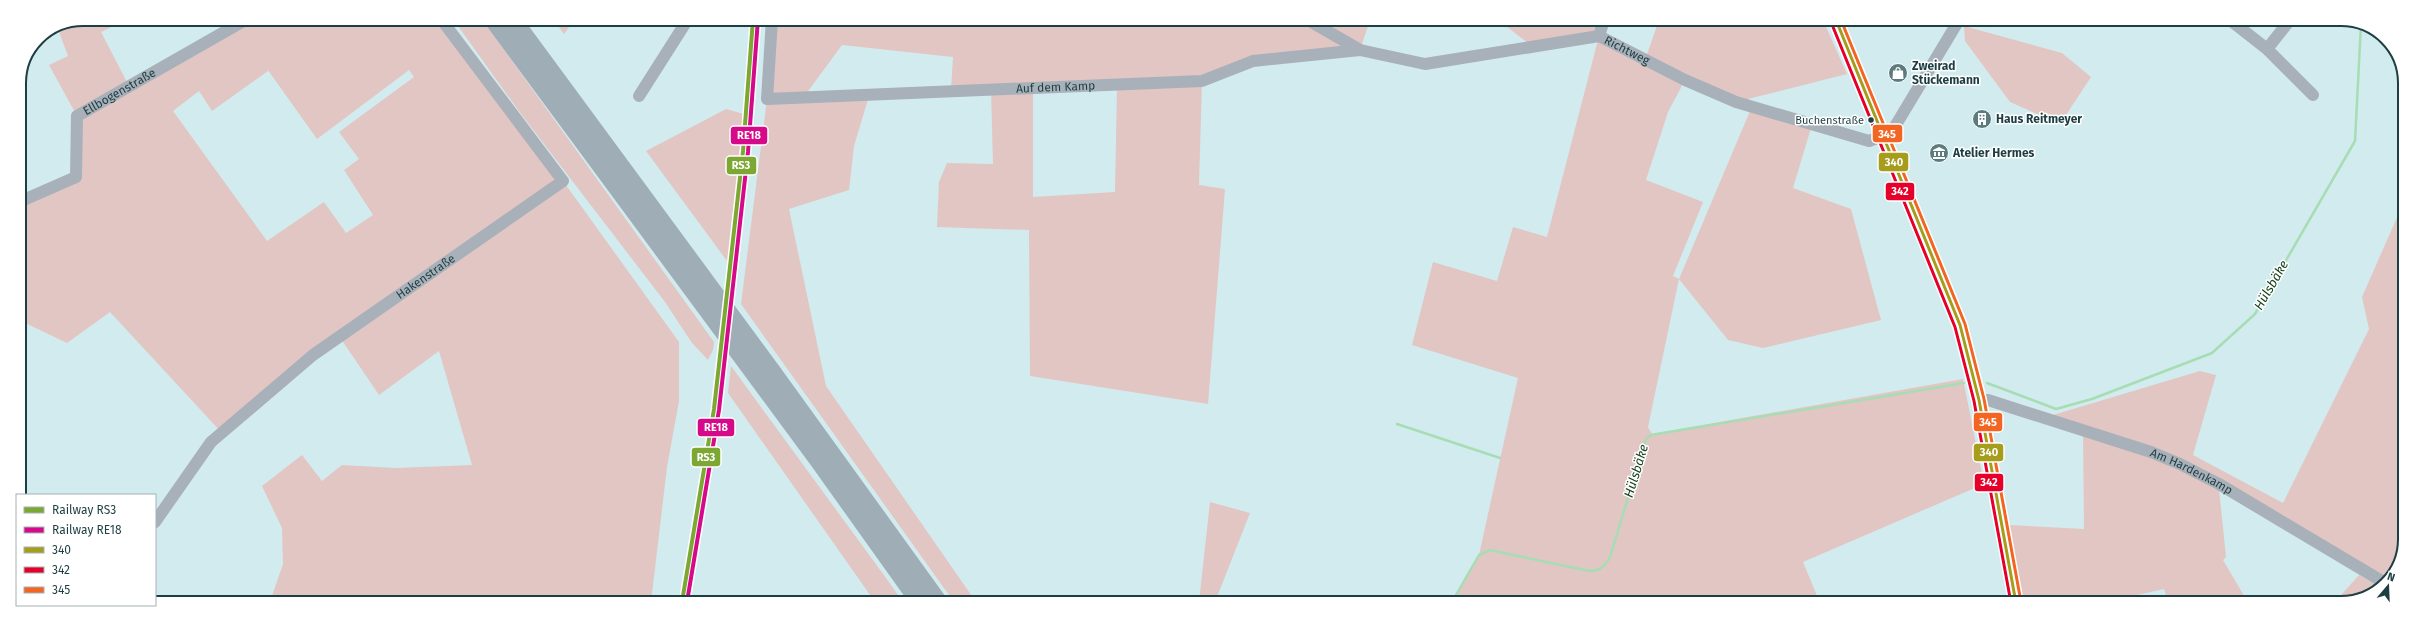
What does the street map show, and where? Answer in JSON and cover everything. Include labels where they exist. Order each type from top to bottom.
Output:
[{"type":"highway","points":[[497,26],[690,273],[773,372],[935,596]]},
{"type":"highway","points":[[518,26],[690,273],[762,384],[915,596]]},
{"type":"street","name":"Ellbogenstraße","points":[[26,199],[76,177],[77,116],[236,26]]},
{"type":"street","name":"Hakenstraße","points":[[156,521],[211,442],[312,355],[563,181],[447,26]]},
{"type":"street","points":[[639,96],[684,26]]},
{"type":"street","name":"Auf dem Kamp","points":[[772,26],[767,99],[1202,82],[1253,61],[1360,50]]},
{"type":"street","points":[[1318,26],[1360,50]]},
{"type":"street","points":[[1599,36],[1602,26]]},
{"type":"street","points":[[1838,26],[1960,326],[1979,400],[2015,596]]},
{"type":"street","points":[[1884,137],[1892,133],[1903,116],[1956,26]]},
{"type":"street","points":[[2237,26],[2267,50],[2313,95]]},
{"type":"street","points":[[2267,50],[2285,26]]},
{"type":"street","name":"Richtweg","points":[[1360,50],[1425,64],[1599,36],[1685,80],[1736,102],[1869,141],[1884,137]]},
{"type":"street","name":"Am Hardenkamp","points":[[1979,400],[1988,400],[2151,452],[2180,464],[2218,484],[2368,573]]},
{"type":"shaded area","points":[[113,26],[101,32],[129,86],[236,26],[447,26],[563,181],[679,342],[679,401],[667,467],[652,596],[272,596],[283,564],[282,528],[262,486],[302,455],[322,481],[342,465],[396,468],[472,465],[439,351],[379,395],[339,336],[222,433],[110,312],[67,343],[26,323],[26,199],[76,177],[77,116],[49,65],[68,56],[59,31],[72,27]],"holes":[[[265,66],[317,139],[409,70],[414,77],[339,132],[359,159],[344,170],[373,215],[346,233],[324,202],[267,241],[173,111],[199,91],[212,111],[268,71]]]},
{"type":"shaded area","points":[[458,26],[487,26],[714,342],[713,350],[708,360],[692,343],[665,302],[521,114]]},
{"type":"shaded area","points":[[558,26],[570,26],[564,34]]},
{"type":"shaded area","points":[[770,26],[1368,26],[1360,50],[1253,61],[1202,82],[1199,185],[1225,189],[1208,404],[1030,376],[1029,230],[937,227],[939,182],[947,163],[993,164],[991,90],[1033,88],[1033,197],[1115,192],[1117,88],[1194,82],[1116,82],[951,90],[953,57],[842,45],[803,98],[869,96],[854,146],[849,190],[789,209],[826,386],[972,596],[950,596],[741,304],[767,99]]},
{"type":"shaded area","points":[[1506,26],[1602,26],[1599,36],[1533,47]]},
{"type":"shaded area","points":[[1657,26],[1826,26],[1847,74],[1736,102],[1685,80],[1668,112],[1646,180],[1703,202],[1673,276],[1679,279],[1648,427],[1652,434],[1963,379],[1984,484],[1803,562],[1817,596],[1455,596],[1479,555],[1518,378],[1412,345],[1433,262],[1497,281],[1513,227],[1547,237],[1599,36],[1645,60]]},
{"type":"shaded area","points":[[1964,26],[2062,53],[2091,77],[2060,124],[2010,102],[1965,41]]},
{"type":"shaded area","points":[[726,109],[747,115],[730,265],[646,151]]},
{"type":"shaded area","points":[[1750,111],[1811,128],[1793,188],[1851,209],[1881,320],[1763,348],[1728,340],[1679,279]]},
{"type":"shaded area","points":[[2398,215],[2398,539],[2397,550],[2391,566],[2368,566],[2368,568],[2219,489],[2226,557],[2223,560],[2244,596],[2166,596],[2164,589],[2132,596],[2022,596],[2009,525],[2084,529],[2083,431],[2053,415],[2200,371],[2216,375],[2193,455],[2283,503],[2369,329],[2362,297]]},
{"type":"shaded area","points":[[731,366],[899,596],[871,596],[728,393]]},
{"type":"shaded area","points":[[1210,502],[1250,513],[1217,596],[1200,596]]},
{"type":"shaded area","points":[[2359,575],[2368,580],[2368,589],[2348,596],[2341,596]]},
{"type":"waterway","name":"Hülsbäke","points":[[1987,383],[2056,409],[2092,399],[2212,353],[2255,314],[2355,141],[2361,30]]},
{"type":"waterway","name":"Hülsbäke","points":[[1455,596],[1479,555],[1490,550],[1589,571],[1602,567],[1610,557],[1646,439],[1651,435],[1964,383]]},
{"type":"waterway","points":[[1397,424],[1500,458]]},
{"type":"rail line","name":"RS3","points":[[683,596],[714,409],[743,151],[752,26]]},
{"type":"rail line","name":"RE18","points":[[688,596],[719,410],[748,152],[757,26]]},
{"type":"transit line","name":"342","points":[[1833,26],[1955,327],[1974,401],[2010,596]]},
{"type":"transit line","name":"340","points":[[1838,26],[1960,325],[1979,400],[2015,596]]},
{"type":"transit line","name":"345","points":[[1843,26],[1965,324],[1984,399],[2020,596]]},
{"type":"place","name":"Zweirad Stückemann","points":[[1898,73]]},
{"type":"place","name":"Haus Reitmeyer","points":[[1982,119]]},
{"type":"place","name":"Buchenstraße","points":[[1871,120]]},
{"type":"place","name":"Atelier Hermes","points":[[1939,153]]}]
